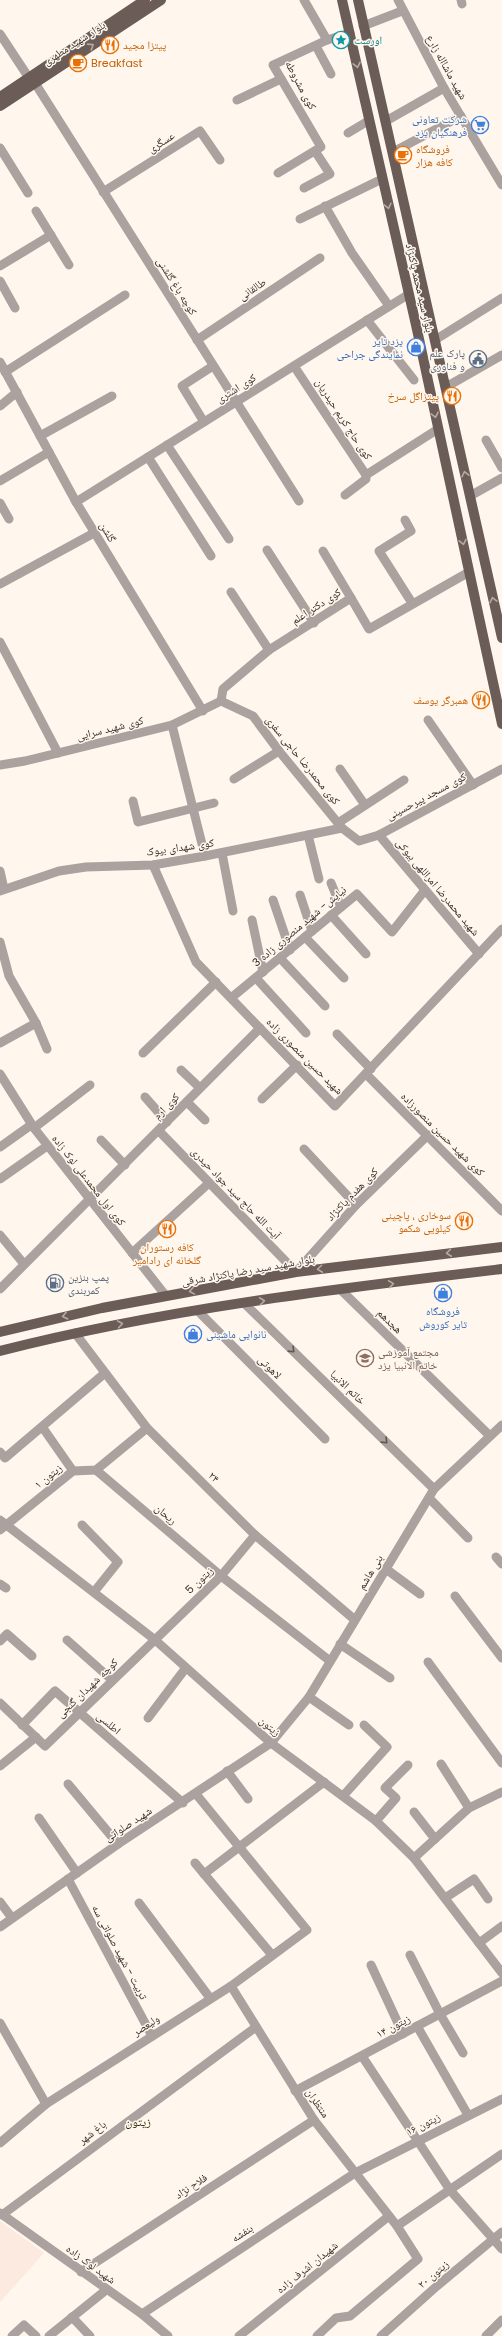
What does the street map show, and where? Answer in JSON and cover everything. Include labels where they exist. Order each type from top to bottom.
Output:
[{"type":"main road","name":"بلوار شهید مطهری","points":[[0,106],[32,80],[145,0]]},
{"type":"main road","name":"بلوار شهید مطهری","points":[[0,97],[32,80],[161,0]]},
{"type":"main road","name":"بلوار سید محمد پاکنژاد","points":[[342,0],[368,121],[409,294],[502,724]]},
{"type":"main road","name":"بلوار سید محمد پاکنژاد","points":[[358,0],[502,638]]},
{"type":"main road","points":[[374,145],[390,139]]},
{"type":"main road","points":[[468,1251],[502,1242]]},
{"type":"main road","name":"بلوار شهید سید رضا پاکنژاد شرقی","points":[[0,1332],[102,1308],[296,1272],[502,1247]]},
{"type":"main road","points":[[0,1351],[74,1334],[244,1303],[502,1269]]},
{"type":"street","points":[[304,0],[327,40]]},
{"type":"street","name":"شهید ماشااله زارع","points":[[398,0],[402,11],[444,88],[502,185]]},
{"type":"street","points":[[363,26],[402,11]]},
{"type":"street","name":"کوی مشروطه","points":[[304,188],[330,174],[273,65],[327,40],[350,33]]},
{"type":"street","name":"کوچه باغ گلشنی","points":[[2,40],[32,80],[299,502]]},
{"type":"street","points":[[316,46],[331,74]]},
{"type":"street","points":[[237,100],[281,79]]},
{"type":"street","points":[[386,121],[444,88]]},
{"type":"street","points":[[393,152],[460,116]]},
{"type":"street","points":[[348,133],[368,121]]},
{"type":"street","name":"عسگری","points":[[104,192],[200,131],[220,160]]},
{"type":"street","points":[[0,148],[28,193]]},
{"type":"street","points":[[278,172],[318,149]]},
{"type":"street","points":[[300,219],[382,179]]},
{"type":"street","points":[[325,206],[352,253],[389,306]]},
{"type":"street","points":[[36,211],[69,265]]},
{"type":"street","points":[[0,266],[51,235]]},
{"type":"street","name":"طالقانی","points":[[197,340],[320,258]]},
{"type":"street","points":[[0,281],[14,308]]},
{"type":"street","name":"کوی اشتری","points":[[76,502],[409,294]]},
{"type":"street","points":[[5,372],[125,296]]},
{"type":"street","points":[[435,340],[502,298]]},
{"type":"street","points":[[367,320],[414,380]]},
{"type":"street","points":[[446,387],[502,354]]},
{"type":"street","name":"گلشن","points":[[0,362],[94,533],[203,711]]},
{"type":"street","points":[[204,422],[182,386],[213,366]]},
{"type":"street","name":"کوی حاج کریم حیدریان","points":[[294,366],[366,475],[438,429]]},
{"type":"street","points":[[0,406],[16,392]]},
{"type":"street","points":[[40,436],[112,396]]},
{"type":"street","points":[[486,440],[502,468]]},
{"type":"street","points":[[168,445],[229,539]]},
{"type":"street","points":[[0,481],[49,452]]},
{"type":"street","points":[[148,457],[211,556]]},
{"type":"street","points":[[345,495],[366,479],[366,475]]},
{"type":"street","points":[[470,496],[502,478]]},
{"type":"street","points":[[0,503],[9,519]]},
{"type":"street","points":[[405,520],[411,531],[379,551],[412,603]]},
{"type":"street","points":[[0,584],[94,533]]},
{"type":"street","points":[[267,550],[314,623]]},
{"type":"street","points":[[323,551],[351,598]]},
{"type":"street","name":"کوی دکتر اعلم","points":[[221,701],[223,689],[269,650],[314,623],[351,598],[369,629],[412,603],[469,572]]},
{"type":"street","points":[[232,592],[269,650]]},
{"type":"street","points":[[0,642],[58,753]]},
{"type":"street","name":"کوی شهید سرایی","points":[[0,765],[58,753],[172,725],[221,701]]},
{"type":"street","name":"کوی محمدرضا حاجی سفری","points":[[221,701],[252,716],[278,751],[340,825]]},
{"type":"street","points":[[428,720],[473,785]]},
{"type":"street","points":[[172,725],[205,856]]},
{"type":"street","points":[[234,779],[278,751]]},
{"type":"street","points":[[340,769],[365,805]]},
{"type":"street","name":"کوی مسجد پیرحسینی","points":[[340,825],[359,841],[379,835],[502,769]]},
{"type":"street","points":[[340,825],[365,805],[404,780]]},
{"type":"street","points":[[133,801],[138,822],[214,803]]},
{"type":"street","name":"کوی شهدای بیوک","points":[[2,890],[58,870],[86,866],[153,864],[205,856],[308,835],[340,825]]},
{"type":"street","points":[[308,835],[319,879]]},
{"type":"street","name":"شهید محمدرضا امراللهی بیوکی","points":[[379,835],[479,954]]},
{"type":"street","points":[[222,853],[233,911]]},
{"type":"street","name":"شهید حسین منصوری زاده","points":[[153,864],[196,962],[335,1106],[502,929]]},
{"type":"street","points":[[0,871],[2,890]]},
{"type":"street","points":[[332,883],[341,907]]},
{"type":"street","name":"نیایش- شهید منصوری زاده 3","points":[[231,998],[357,894],[392,932],[425,890]]},
{"type":"street","points":[[300,895],[312,931]]},
{"type":"street","points":[[273,900],[290,950]]},
{"type":"street","points":[[331,915],[366,954]]},
{"type":"street","points":[[252,920],[259,975],[306,1033]]},
{"type":"street","points":[[305,937],[344,978]]},
{"type":"street","points":[[0,942],[9,976],[36,1023],[47,1049]]},
{"type":"street","points":[[280,958],[325,1006]]},
{"type":"street","points":[[143,1053],[216,982]]},
{"type":"street","points":[[0,1043],[36,1023]]},
{"type":"street","name":"کوی ارم","points":[[0,1288],[88,1199],[168,1122],[199,1087],[260,1028]]},
{"type":"street","name":"کوی شهید حسین منصورزاده","points":[[337,1034],[368,1071],[502,1211]]},
{"type":"street","points":[[262,1099],[297,1066]]},
{"type":"street","points":[[181,1070],[199,1087]]},
{"type":"street","name":"کوی اول محمدعلی لوک زاده","points":[[0,1074],[32,1127],[166,1296]]},
{"type":"street","points":[[0,1147],[32,1127],[90,1085]]},
{"type":"street","points":[[145,1098],[168,1122]]},
{"type":"street","points":[[187,1102],[205,1120]]},
{"type":"street","name":"آیت الله حاج سید جواد حیدری","points":[[159,1131],[296,1272]]},
{"type":"street","name":"کوی هفدم پاکنژاد","points":[[296,1272],[356,1205],[428,1135]]},
{"type":"street","points":[[101,1140],[125,1165]]},
{"type":"street","points":[[0,1179],[47,1146]]},
{"type":"street","points":[[304,1149],[356,1205]]},
{"type":"street","points":[[132,1253],[209,1183]]},
{"type":"street","points":[[0,1235],[24,1264]]},
{"type":"street","name":"هجدهم","points":[[341,1290],[490,1436]]},
{"type":"street","name":"خاتم الانبیا","points":[[244,1303],[434,1488]]},
{"type":"street","name":"لاهوتی","points":[[198,1311],[325,1440]]},
{"type":"street","name":"۲۴","points":[[74,1334],[147,1428],[256,1535],[355,1620]]},
{"type":"street","points":[[0,1452],[6,1458],[43,1428],[105,1373]]},
{"type":"street","name":"بنی هاشم","points":[[272,1744],[309,1697],[434,1488],[501,1427]]},
{"type":"street","points":[[43,1428],[72,1471]]},
{"type":"street","points":[[96,1470],[147,1428]]},
{"type":"street","name":"زیتون ۱","points":[[2,1525],[72,1471],[96,1470]]},
{"type":"street","name":"ریحان","points":[[96,1470],[220,1576],[330,1661]]},
{"type":"street","points":[[429,1498],[468,1538]]},
{"type":"street","name":"زیتون","points":[[2,1525],[94,1592],[154,1639],[272,1744],[376,1821],[414,1858],[502,1973]]},
{"type":"street","points":[[82,1525],[118,1562],[94,1592]]},
{"type":"street","name":"زیتون 5","points":[[154,1639],[220,1576],[256,1535]]},
{"type":"street","points":[[386,1569],[420,1594]]},
{"type":"street","points":[[454,1596],[502,1658]]},
{"type":"street","points":[[0,1641],[7,1634],[32,1656]]},
{"type":"street","name":"کوچه شهیدان گنجی","points":[[36,1737],[45,1746],[154,1639]]},
{"type":"street","points":[[67,1640],[112,1680]]},
{"type":"street","points":[[340,1644],[390,1678]]},
{"type":"street","points":[[428,1662],[502,1763]]},
{"type":"street","points":[[148,1718],[185,1668]]},
{"type":"street","name":"اطلسی","points":[[22,1725],[54,1691],[183,1803]]},
{"type":"street","points":[[309,1697],[349,1724]]},
{"type":"street","points":[[0,1703],[36,1737],[0,1766]]},
{"type":"street","points":[[343,1796],[387,1747],[364,1725]]},
{"type":"street","name":"شهید صلواتی","points":[[0,1927],[118,1844],[183,1803],[227,1771],[272,1744]]},
{"type":"street","points":[[441,1764],[469,1808]]},
{"type":"street","points":[[376,1821],[396,1798],[384,1788],[408,1765]]},
{"type":"street","points":[[227,1771],[248,1800]]},
{"type":"street","points":[[204,1874],[241,1848],[324,1782]]},
{"type":"street","points":[[68,1784],[118,1844]]},
{"type":"street","points":[[414,1858],[469,1808],[502,1792]]},
{"type":"street","points":[[196,1794],[241,1848]]},
{"type":"street","points":[[414,1812],[435,1839]]},
{"type":"street","points":[[39,1818],[77,1873]]},
{"type":"street","name":"ولیعصر","points":[[0,2143],[46,2104],[231,1986],[307,1930],[241,1848]]},
{"type":"street","points":[[195,1863],[272,1955]]},
{"type":"street","name":"تربیت - شهید صلواتی سه","points":[[68,1879],[152,2036]]},
{"type":"street","points":[[445,1898],[474,1879],[488,1899]]},
{"type":"street","points":[[0,1902],[12,1918]]},
{"type":"street","points":[[138,1902],[210,1998]]},
{"type":"street","points":[[480,1943],[502,1926]]},
{"type":"street","points":[[410,1955],[440,2014],[463,2053]]},
{"type":"street","points":[[371,1965],[403,2034]]},
{"type":"street","name":"زیتون ۱۴","points":[[295,2091],[502,1981]]},
{"type":"street","name":"منتظران","points":[[231,1986],[314,2120],[397,2226],[418,2259],[350,2316],[336,2318],[317,2336]]},
{"type":"street","points":[[0,2023],[46,2104]]},
{"type":"street","points":[[417,2026],[468,2115]]},
{"type":"street","name":"باغ شهر","points":[[1,2214],[256,2027]]},
{"type":"street","points":[[362,2056],[450,2190],[502,2250]]},
{"type":"street","name":"زیتون ۱۶","points":[[355,2173],[502,2099]]},
{"type":"street","name":"فلاح نژاد","points":[[81,2272],[314,2120]]},
{"type":"street","points":[[397,2226],[502,2154]]},
{"type":"street","name":"بنفشه","points":[[142,2314],[355,2173]]},
{"type":"street","name":"شهید لوک زاده","points":[[1,2214],[106,2290],[142,2314],[168,2336]]},
{"type":"street","name":"شهیدان اشرف زاده","points":[[239,2336],[389,2216]]},
{"type":"street","name":"زیتون ۲۰","points":[[381,2336],[437,2286],[502,2232]]},
{"type":"street","points":[[49,2336],[106,2290]]},
{"type":"street","points":[[72,2317],[90,2336]]},
{"type":"street","points":[[486,2336],[502,2320]]},
{"type":"street","points":[[12,2336],[24,2325],[36,2336]]},
{"type":"shaded area","points":[[0,2221],[44,2253],[0,2302]]},
{"type":"place","name":"اورست","points":[[341,40]]},
{"type":"place","name":"پیتزا مجید","points":[[110,45]]},
{"type":"place","name":"Breakfast","points":[[78,63]]},
{"type":"place","name":"شرکت تعاونی فرهنگیان یزد","points":[[480,125]]},
{"type":"place","name":"فروشگاه کافه هزار","points":[[403,155]]},
{"type":"place","name":"یزد تایر نمایندگی جراحی","points":[[416,347]]},
{"type":"place","name":"پارک علم و فناوری","points":[[478,359]]},
{"type":"place","name":"پیتزاگل سرخ","points":[[452,396]]},
{"type":"place","name":"همبرگر یوسف","points":[[481,700]]},
{"type":"place","name":"سوخاری ، پاچینی کیلویی شکمو","points":[[464,1221]]},
{"type":"place","name":"کافه رستوران گلخانه ای رادامیر","points":[[167,1229]]},
{"type":"place","name":"پمپ بنزین کمربندی","points":[[55,1283]]},
{"type":"place","name":"فروشگاه تایر کوروش","points":[[443,1293]]},
{"type":"place","name":"نانوایی ماشینی","points":[[193,1334]]},
{"type":"place","name":"مجتمع آموزشی خاتم الانبیا یزد","points":[[365,1358]]},
{"type":"district","name":"زیتون","points":[[138,2121]]}]
